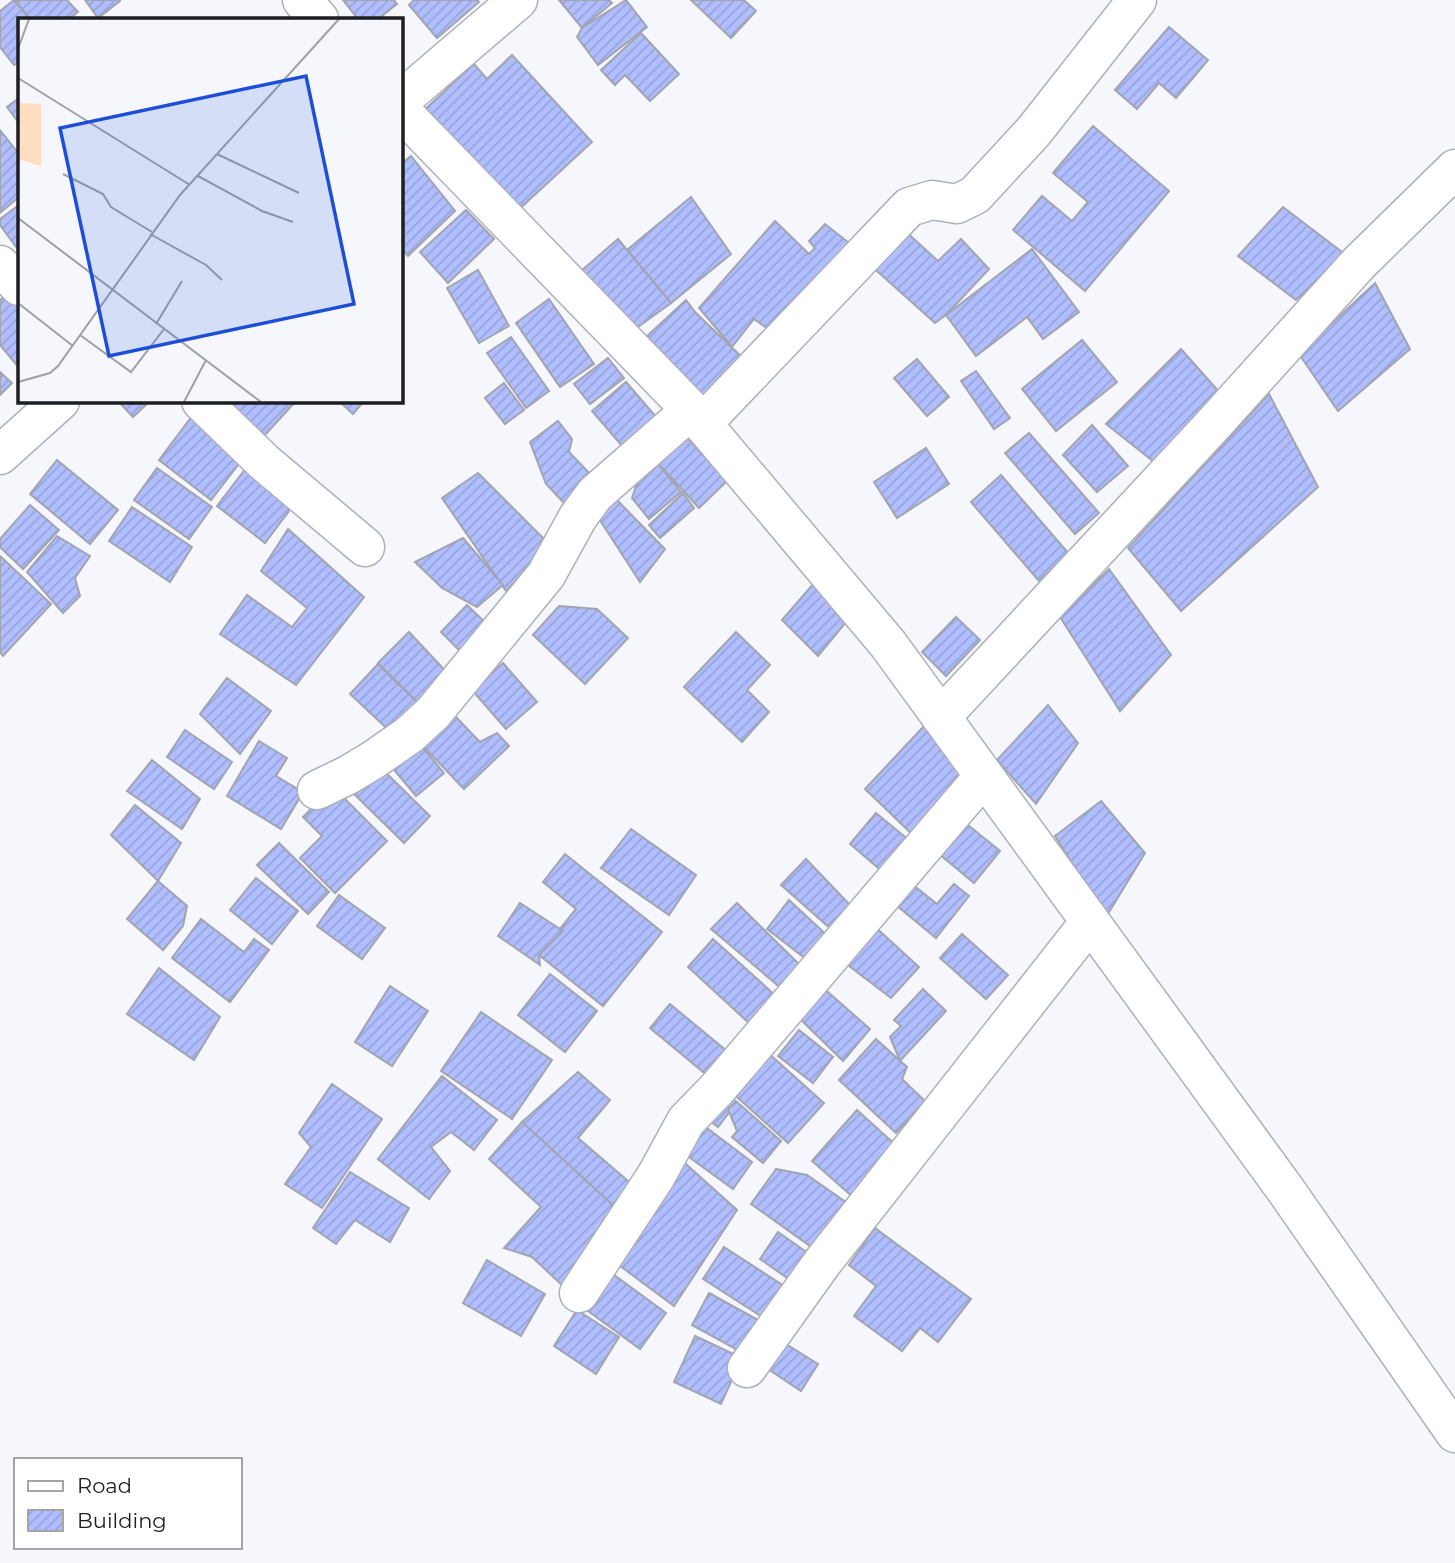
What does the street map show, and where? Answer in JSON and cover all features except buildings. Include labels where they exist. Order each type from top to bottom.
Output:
[{"type":"street","points":[[302,0],[318,18]]},
{"type":"street","points":[[402,99],[518,0]]},
{"type":"street","points":[[317,790],[373,760],[409,735],[433,713],[546,575],[578,517],[595,494],[696,417],[909,207],[932,200],[957,204],[975,195],[995,176],[1137,0]]},
{"type":"street","points":[[402,112],[696,417],[888,644],[1285,1189],[1455,1433]]},
{"type":"street","points":[[941,717],[1359,262],[1455,169]]},
{"type":"street","points":[[0,265],[18,285]]},
{"type":"street","points":[[0,454],[59,402]]},
{"type":"street","points":[[202,402],[264,463],[365,547]]},
{"type":"street","points":[[579,1293],[656,1176],[686,1121],[984,776]]},
{"type":"street","points":[[747,1368],[821,1263],[1089,923]]}]
